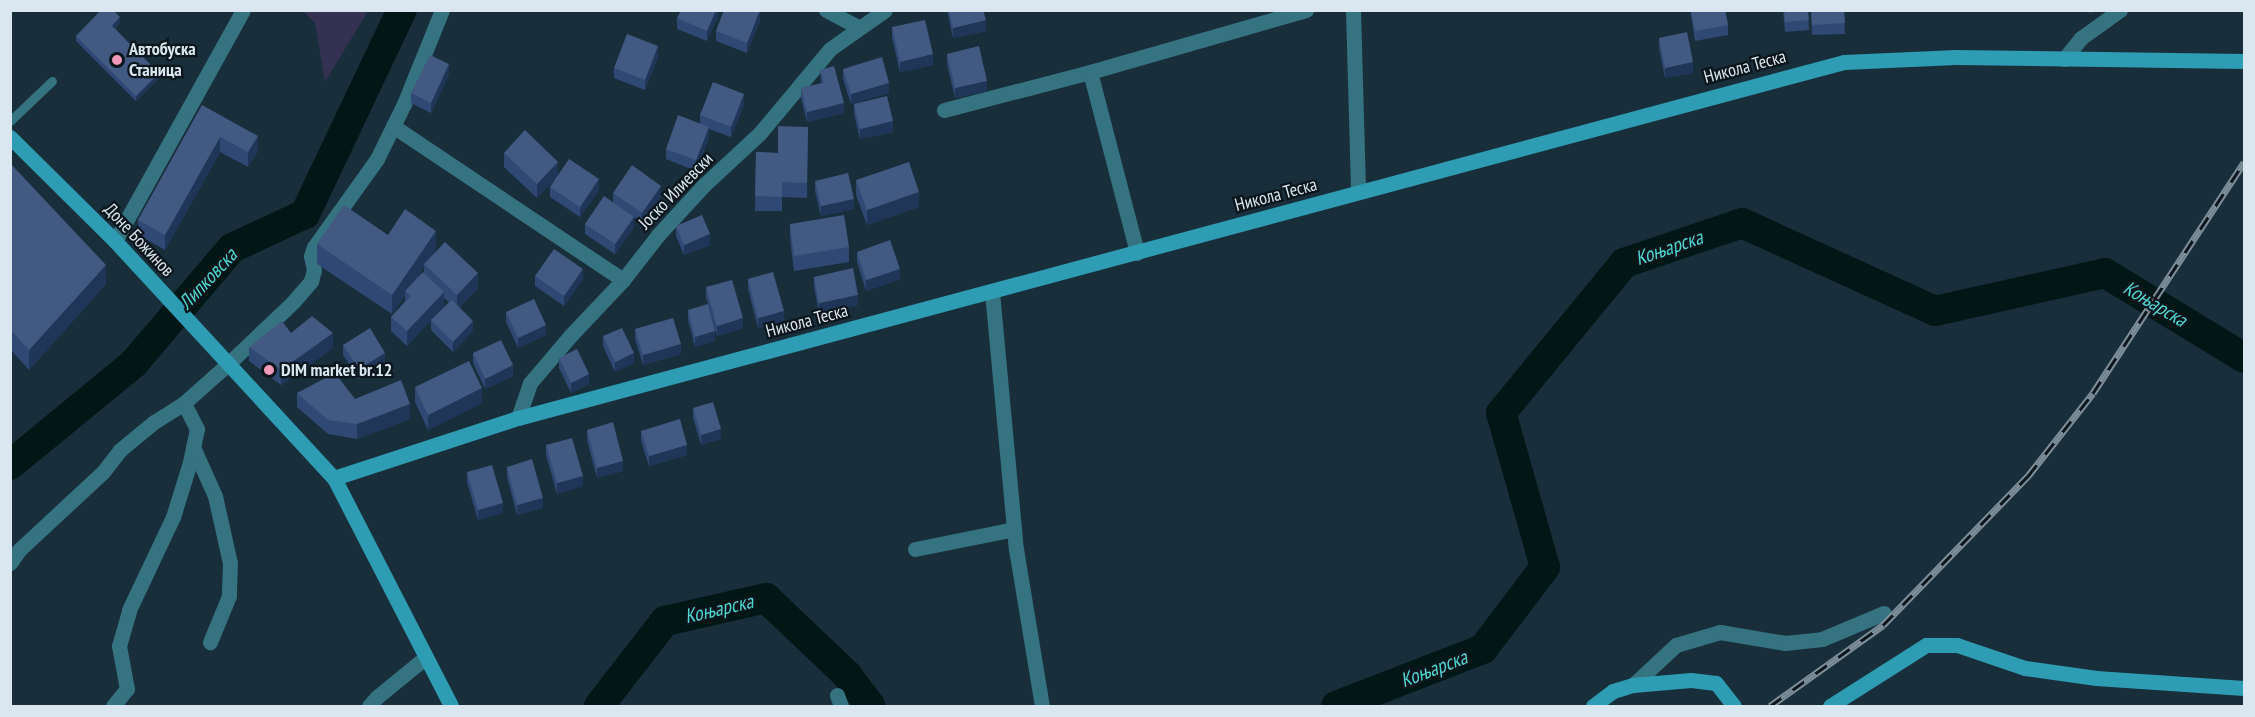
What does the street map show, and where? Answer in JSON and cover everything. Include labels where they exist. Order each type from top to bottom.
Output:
[{"type":"main road","name":"Никола Теска","points":[[334,478],[518,418],[1844,62],[1956,57],[2244,61]]},
{"type":"main road","name":"Доне Божинов","points":[[10,137],[115,242],[196,332],[229,363],[334,478],[451,706]]},
{"type":"main road","points":[[1830,706],[1926,645],[1956,645],[2025,668],[2076,675],[2244,688]]},
{"type":"main road","points":[[1593,706],[1613,691],[1633,685],[1691,680],[1716,683],[1734,706]]},
{"type":"street","points":[[115,242],[243,10]]},
{"type":"street","points":[[10,563],[19,550],[103,472],[120,450],[154,422],[184,403],[293,302],[311,281],[314,270],[311,256],[314,247],[377,159],[442,10]]},
{"type":"street","points":[[826,10],[858,27]]},
{"type":"street","name":"Јоско Илиевски","points":[[518,418],[530,383],[570,336],[623,280],[658,235],[704,185],[760,133],[830,49],[885,10]]},
{"type":"street","points":[[944,110],[1090,72],[1306,10]]},
{"type":"street","points":[[1353,10],[1358,192]]},
{"type":"street","points":[[2064,59],[2081,38],[2120,10]]},
{"type":"street","points":[[1090,72],[1137,253]]},
{"type":"street","points":[[393,126],[623,280]]},
{"type":"street","points":[[992,292],[1014,529],[1028,632],[1042,706]]},
{"type":"street","points":[[113,706],[127,689],[119,646],[129,610],[173,517],[194,447],[197,429],[184,403]]},
{"type":"street","points":[[194,447],[215,496],[230,563],[229,596],[210,642]]},
{"type":"street","points":[[915,549],[1014,529]]},
{"type":"street","points":[[1633,685],[1676,645],[1720,632],[1785,643],[1822,639],[1884,613]]},
{"type":"street","points":[[369,706],[426,657]]},
{"type":"lane","points":[[10,121],[52,81]]},
{"type":"shaded area","points":[[303,11],[368,11],[325,82],[315,23]]},
{"type":"building","name":"Автобуска Станица","points":[[101,10],[113,10],[120,17],[112,26],[159,73],[136,96],[76,36]]},
{"type":"building","points":[[681,10],[716,10],[707,31],[677,18]]},
{"type":"building","points":[[724,10],[760,10],[747,43],[716,31]]},
{"type":"building","points":[[949,10],[983,10],[986,20],[953,28]]},
{"type":"building","points":[[1691,10],[1725,10],[1728,25],[1695,31]]},
{"type":"building","points":[[1784,10],[1808,10],[1809,20],[1785,22]]},
{"type":"building","points":[[1811,10],[1844,10],[1845,23],[1812,25]]},
{"type":"building","points":[[925,20],[933,54],[900,62],[892,27]]},
{"type":"building","points":[[1687,32],[1693,62],[1665,68],[1659,38]]},
{"type":"building","points":[[627,34],[658,46],[645,80],[614,68]]},
{"type":"building","points":[[979,46],[987,81],[955,88],[947,54]]},
{"type":"building","points":[[430,55],[449,64],[431,103],[411,93]]},
{"type":"building","points":[[882,57],[889,83],[851,94],[843,69]]},
{"type":"building","points":[[834,66],[844,103],[807,112],[801,88],[824,83],[820,70]]},
{"type":"building","points":[[713,82],[744,94],[731,127],[700,115]]},
{"type":"building","points":[[887,96],[893,121],[860,129],[854,104]]},
{"type":"building","points":[[202,105],[258,136],[248,152],[220,137],[165,235],[138,220]]},
{"type":"building","points":[[678,115],[709,127],[696,160],[666,149]]},
{"type":"building","points":[[778,126],[808,127],[807,183],[782,182],[782,197],[755,196],[756,152],[778,153]]},
{"type":"building","points":[[525,130],[558,162],[537,184],[504,153]]},
{"type":"building","points":[[569,159],[599,179],[580,207],[550,187]]},
{"type":"building","points":[[909,162],[919,192],[867,210],[856,180]]},
{"type":"building","points":[[10,163],[106,265],[29,350],[10,329]]},
{"type":"building","points":[[632,165],[661,186],[642,213],[613,193]]},
{"type":"building","points":[[848,173],[854,199],[821,206],[815,181]]},
{"type":"building","points":[[604,196],[634,217],[615,244],[585,224]]},
{"type":"building","points":[[344,205],[388,235],[405,209],[436,231],[392,295],[317,244]]},
{"type":"building","points":[[702,215],[710,234],[684,245],[676,226]]},
{"type":"building","points":[[844,215],[849,247],[794,256],[790,224]]},
{"type":"building","points":[[890,240],[900,269],[866,280],[857,252]]},
{"type":"building","points":[[445,242],[478,273],[457,295],[424,264]]},
{"type":"building","points":[[554,249],[583,269],[564,296],[535,276]]},
{"type":"building","points":[[853,268],[858,295],[819,303],[814,277]]},
{"type":"building","points":[[423,272],[444,292],[407,331],[391,317],[411,296],[405,291]]},
{"type":"building","points":[[773,272],[784,311],[758,318],[748,279]]},
{"type":"building","points":[[732,280],[743,318],[717,326],[706,287]]},
{"type":"building","points":[[534,299],[546,325],[518,338],[506,312]]},
{"type":"building","points":[[452,300],[473,321],[453,342],[431,320]]},
{"type":"building","points":[[708,304],[715,331],[695,337],[688,310]]},
{"type":"building","points":[[312,316],[333,333],[281,370],[249,347],[282,321],[291,333]]},
{"type":"building","points":[[673,318],[681,344],[643,355],[635,329]]},
{"type":"building","points":[[370,328],[385,353],[359,369],[343,345]]},
{"type":"building","points":[[622,328],[634,353],[615,362],[603,336]]},
{"type":"building","points":[[501,340],[513,365],[485,379],[473,353]]},
{"type":"building","points":[[577,349],[589,374],[571,383],[559,358]]},
{"type":"building","points":[[469,361],[482,388],[428,415],[415,387]]},
{"type":"building","points":[[335,373],[355,399],[401,380],[410,404],[357,424],[328,420],[297,393]]},
{"type":"building","points":[[713,402],[721,429],[701,435],[693,408]]},
{"type":"building","points":[[680,419],[687,445],[649,456],[641,431]]},
{"type":"building","points":[[613,422],[623,461],[597,468],[587,430]]},
{"type":"building","points":[[572,438],[583,476],[557,483],[546,445]]},
{"type":"building","points":[[532,459],[543,498],[517,505],[507,467]]},
{"type":"building","points":[[492,465],[503,503],[478,510],[467,472]]},
{"type":"waterway","name":"Липковска","points":[[10,465],[134,363],[232,248],[305,214],[402,10]]},
{"type":"waterway","name":"Коњарска","points":[[1336,706],[1483,649],[1545,567],[1501,413],[1624,263],[1742,223],[1935,311],[2105,273],[2244,358]]},
{"type":"waterway","name":"Коњарска","points":[[599,706],[665,621],[766,598],[847,675],[870,706]]},
{"type":"railway","points":[[1770,706],[1883,625],[2028,476],[2093,393],[2244,162]]},
{"type":"place","name":"Автобуска Станица","points":[[117,60]]},
{"type":"place","name":"DIM market br.12","points":[[269,370]]}]
